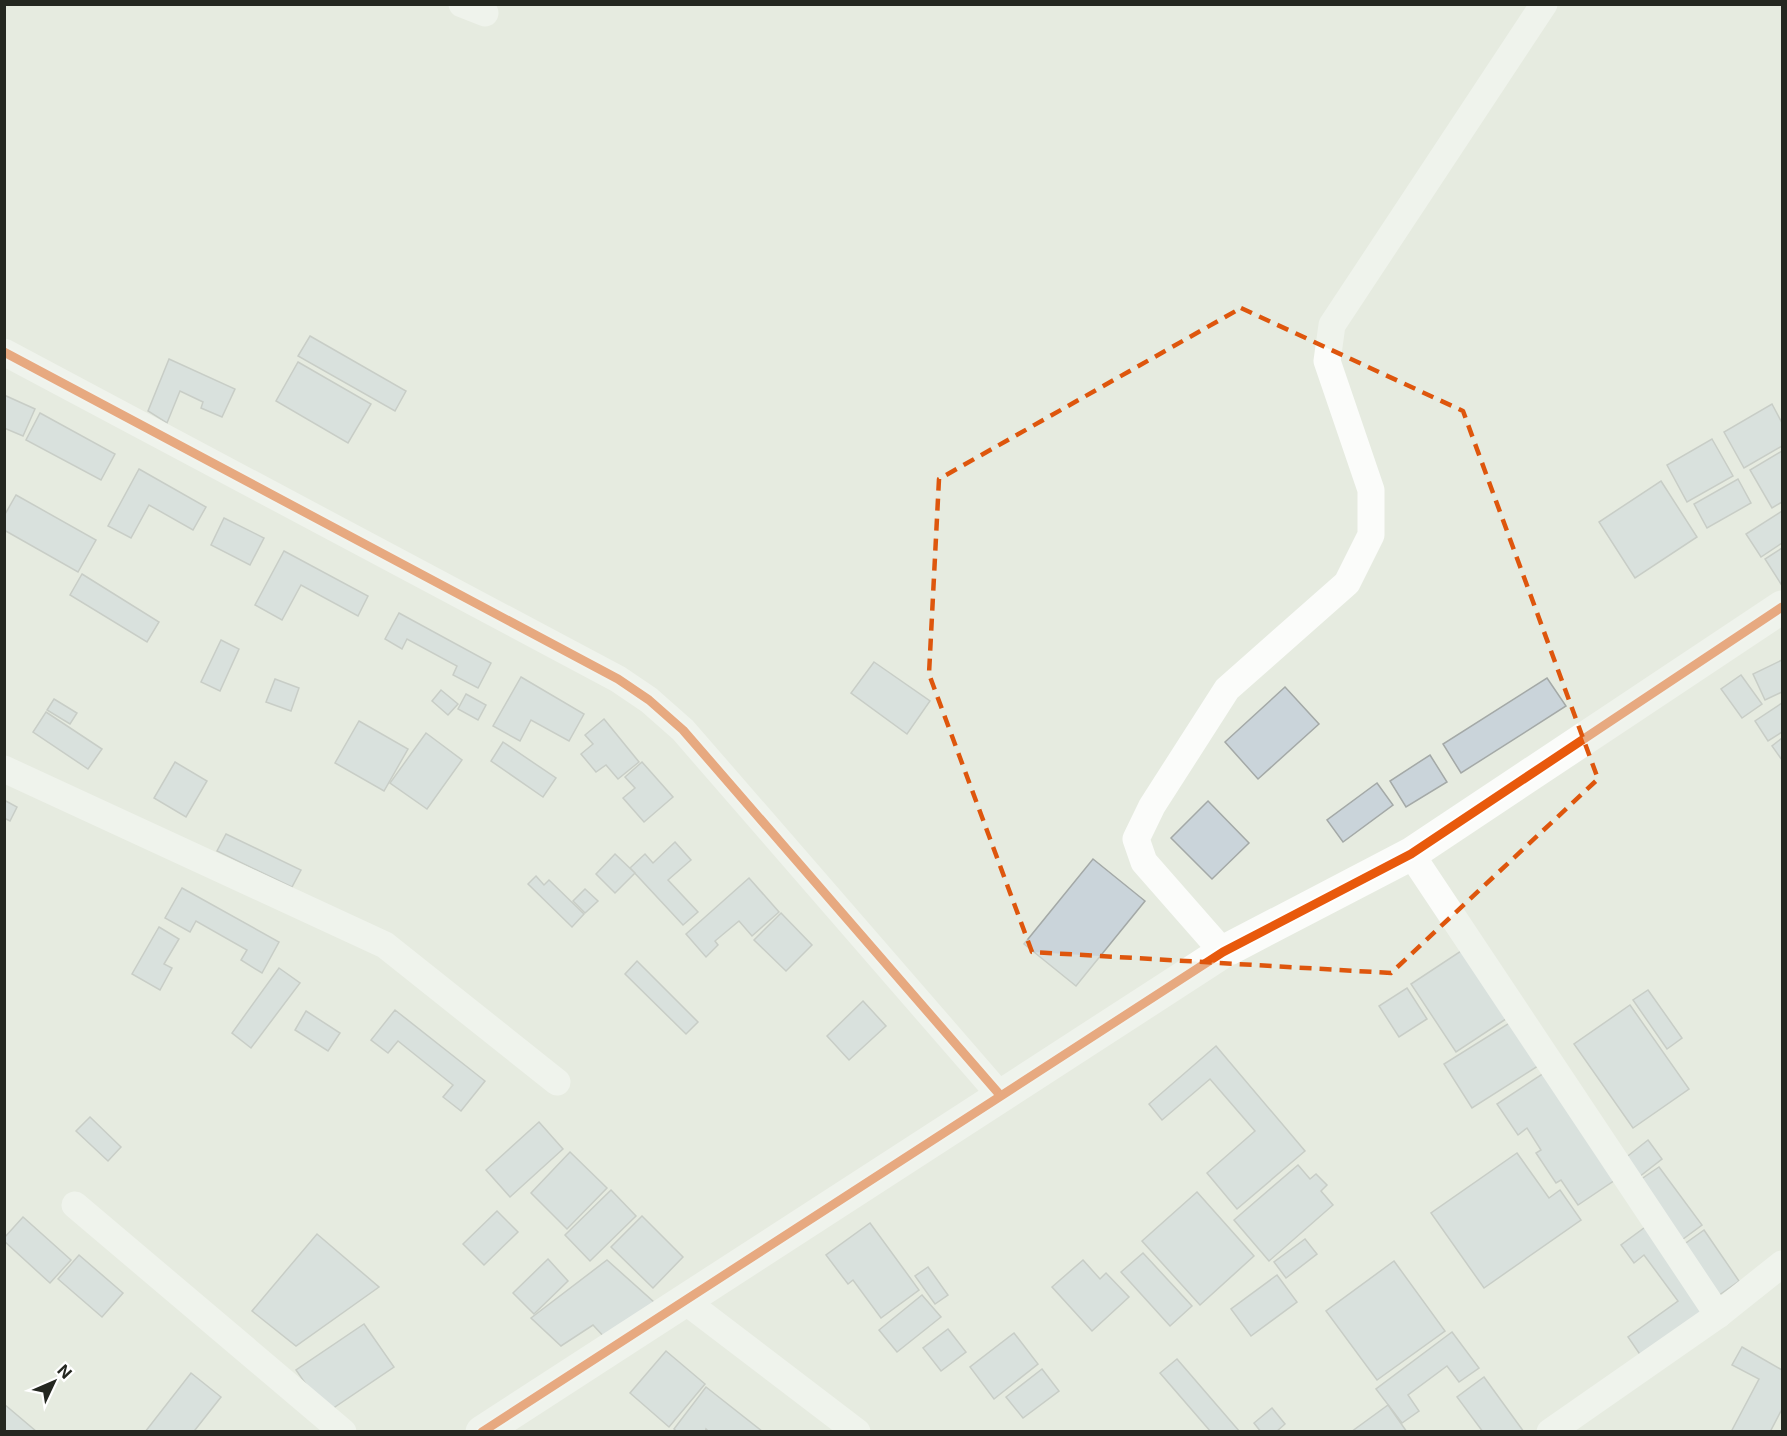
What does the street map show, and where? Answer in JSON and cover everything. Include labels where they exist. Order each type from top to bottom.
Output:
[{"type":"street","points":[[1223,952],[1144,862],[1136,838],[1152,806],[1227,689],[1347,583],[1371,535],[1371,490],[1327,361],[1332,325],[1544,4]]},
{"type":"street","points":[[4,352],[618,679],[649,700],[683,730],[1000,1095]]},
{"type":"street","points":[[482,1431],[1223,952],[1411,854],[1782,608]]},
{"type":"street","points":[[4,769],[384,945],[557,1082]]},
{"type":"street","points":[[1411,854],[1718,1315]]},
{"type":"street","points":[[75,1205],[344,1431]]},
{"type":"street","points":[[1550,1431],[1718,1315],[1782,1264]]},
{"type":"street","points":[[684,1300],[857,1431]]},
{"type":"highlighted area","points":[[1241,308],[1463,411],[1598,779],[1391,973],[1032,952],[929,674],[939,479]]},
{"type":"building","points":[[310,336],[406,391],[395,411],[298,356]]},
{"type":"building","points":[[169,359],[235,389],[222,417],[201,408],[203,402],[180,391],[167,423],[148,411]]},
{"type":"building","points":[[298,362],[371,404],[348,443],[276,401]]},
{"type":"building","points":[[4,395],[35,409],[23,436],[4,428]]},
{"type":"building","points":[[1772,404],[1782,423],[1782,446],[1744,468],[1724,432]]},
{"type":"building","points":[[40,413],[115,454],[101,480],[26,440]]},
{"type":"building","points":[[1712,439],[1733,476],[1687,502],[1667,465]]},
{"type":"building","points":[[1782,451],[1782,502],[1772,508],[1750,470]]},
{"type":"building","points":[[139,469],[206,507],[193,530],[149,505],[131,538],[108,526]]},
{"type":"building","points":[[1738,479],[1751,503],[1707,528],[1694,504]]},
{"type":"building","points":[[1661,481],[1697,537],[1635,578],[1599,522]]},
{"type":"building","points":[[16,495],[96,540],[78,572],[4,530],[4,516]]},
{"type":"building","points":[[1782,511],[1782,543],[1761,557],[1746,534]]},
{"type":"building","points":[[224,518],[264,538],[250,565],[211,545]]},
{"type":"building","points":[[1782,548],[1782,583],[1781,584],[1765,559]]},
{"type":"building","points":[[284,551],[368,596],[358,616],[301,585],[282,620],[255,605]]},
{"type":"building","points":[[82,574],[159,622],[147,642],[70,595]]},
{"type":"building","points":[[399,613],[491,663],[478,688],[453,675],[457,666],[407,639],[402,649],[385,639]]},
{"type":"building","points":[[221,640],[239,649],[220,691],[201,682]]},
{"type":"building","points":[[1782,660],[1782,692],[1765,700],[1753,674]]},
{"type":"building","points":[[874,662],[930,701],[907,734],[851,693]]},
{"type":"building","points":[[1741,675],[1762,704],[1742,718],[1721,689]]},
{"type":"building","points":[[521,677],[584,714],[569,741],[531,720],[520,741],[493,726]]},
{"type":"building","points":[[1547,678],[1566,706],[1461,773],[1443,744]]},
{"type":"building","points":[[275,679],[299,688],[291,711],[266,702]]},
{"type":"building","points":[[1285,687],[1319,724],[1258,779],[1225,742]]},
{"type":"building","points":[[441,690],[458,704],[448,715],[432,701]]},
{"type":"building","points":[[466,694],[486,705],[478,720],[458,709]]},
{"type":"building","points":[[54,699],[77,713],[70,724],[47,710]]},
{"type":"building","points":[[1782,703],[1782,732],[1768,741],[1755,721]]},
{"type":"building","points":[[46,712],[102,749],[88,769],[33,732]]},
{"type":"building","points":[[604,719],[639,762],[618,779],[606,765],[596,772],[581,754],[593,744],[585,735]]},
{"type":"building","points":[[359,721],[408,749],[384,791],[335,763]]},
{"type":"building","points":[[426,733],[462,760],[427,809],[390,783]]},
{"type":"building","points":[[1782,738],[1782,760],[1772,746]]},
{"type":"building","points":[[503,742],[556,778],[543,797],[491,761]]},
{"type":"building","points":[[1430,755],[1447,782],[1406,807],[1390,781]]},
{"type":"building","points":[[175,762],[207,781],[186,817],[154,798]]},
{"type":"building","points":[[642,762],[673,797],[644,822],[623,798],[635,788],[625,777]]},
{"type":"building","points":[[1377,783],[1393,805],[1343,842],[1327,820]]},
{"type":"building","points":[[4,800],[17,807],[10,821],[4,818]]},
{"type":"building","points":[[1208,801],[1249,843],[1212,879],[1171,838]]},
{"type":"building","points":[[226,834],[301,870],[292,887],[217,851]]},
{"type":"building","points":[[675,842],[691,860],[668,880],[698,912],[683,925],[630,868],[645,854],[653,863]]},
{"type":"building","points":[[615,854],[635,873],[615,893],[596,874]]},
{"type":"building","points":[[1093,859],[1145,901],[1076,986],[1024,944]]},
{"type":"building","points":[[536,876],[544,885],[549,880],[584,914],[572,927],[528,884]]},
{"type":"building","points":[[749,878],[779,912],[752,936],[739,921],[715,941],[718,945],[706,957],[686,934]]},
{"type":"building","points":[[182,888],[279,942],[262,973],[241,960],[247,950],[196,921],[190,932],[165,918]]},
{"type":"building","points":[[585,889],[598,901],[585,913],[573,901]]},
{"type":"building","points":[[781,913],[812,945],[786,971],[754,940]]},
{"type":"building","points":[[159,927],[179,939],[164,964],[172,968],[160,990],[132,974]]},
{"type":"building","points":[[1464,949],[1509,1017],[1456,1052],[1411,984]]},
{"type":"building","points":[[637,961],[698,1022],[686,1034],[625,974]]},
{"type":"building","points":[[279,968],[300,983],[251,1048],[232,1033]]},
{"type":"building","points":[[1407,988],[1427,1019],[1399,1037],[1379,1006]]},
{"type":"building","points":[[1648,990],[1682,1038],[1667,1049],[1633,1000]]},
{"type":"building","points":[[863,1001],[886,1026],[849,1060],[827,1036]]},
{"type":"building","points":[[1630,1005],[1689,1089],[1633,1128],[1574,1044]]},
{"type":"building","points":[[395,1010],[485,1081],[461,1111],[443,1097],[453,1085],[398,1041],[388,1053],[371,1040]]},
{"type":"building","points":[[306,1011],[340,1033],[328,1051],[295,1030]]},
{"type":"building","points":[[1511,1022],[1538,1066],[1472,1108],[1444,1064]]},
{"type":"building","points":[[1216,1046],[1305,1151],[1237,1209],[1207,1173],[1255,1131],[1210,1079],[1162,1120],[1149,1104]]},
{"type":"building","points":[[1547,1071],[1618,1178],[1578,1205],[1561,1180],[1556,1183],[1536,1153],[1541,1150],[1527,1128],[1518,1135],[1497,1104]]},
{"type":"building","points":[[90,1117],[121,1147],[108,1161],[76,1131]]},
{"type":"building","points":[[539,1122],[563,1149],[510,1197],[486,1170]]},
{"type":"building","points":[[1648,1140],[1662,1159],[1639,1177],[1624,1159]]},
{"type":"building","points":[[570,1152],[607,1188],[567,1229],[531,1193]]},
{"type":"building","points":[[1517,1153],[1549,1198],[1560,1190],[1581,1220],[1484,1288],[1431,1213]]},
{"type":"building","points":[[1298,1165],[1310,1179],[1316,1174],[1327,1185],[1321,1191],[1333,1205],[1269,1261],[1234,1220]]},
{"type":"building","points":[[1659,1167],[1702,1225],[1679,1242],[1637,1182]]},
{"type":"building","points":[[611,1190],[636,1216],[590,1261],[565,1235]]},
{"type":"building","points":[[1197,1192],[1254,1256],[1200,1305],[1142,1241]]},
{"type":"building","points":[[497,1211],[518,1232],[484,1265],[463,1244]]},
{"type":"building","points":[[642,1216],[683,1257],[653,1288],[611,1247]]},
{"type":"building","points":[[23,1217],[71,1260],[50,1283],[4,1241],[4,1238]]},
{"type":"building","points":[[870,1223],[919,1290],[881,1318],[853,1280],[848,1284],[826,1255]]},
{"type":"building","points":[[1648,1225],[1708,1308],[1641,1356],[1628,1337],[1678,1301],[1644,1255],[1634,1263],[1621,1245]]},
{"type":"building","points":[[1704,1230],[1739,1281],[1715,1298],[1679,1248]]},
{"type":"building","points":[[317,1234],[379,1287],[296,1346],[252,1311]]},
{"type":"building","points":[[1305,1239],[1317,1254],[1286,1278],[1274,1262]]},
{"type":"building","points":[[1143,1253],[1192,1306],[1170,1326],[1121,1272]]},
{"type":"building","points":[[79,1255],[123,1293],[102,1317],[58,1279]]},
{"type":"building","points":[[548,1259],[568,1281],[534,1314],[513,1293]]},
{"type":"building","points":[[607,1260],[655,1303],[606,1339],[593,1325],[561,1346],[531,1318]]},
{"type":"building","points":[[1083,1260],[1100,1279],[1106,1273],[1129,1297],[1092,1331],[1052,1287]]},
{"type":"building","points":[[1394,1261],[1445,1331],[1377,1380],[1326,1311]]},
{"type":"building","points":[[928,1267],[948,1295],[935,1304],[915,1276]]},
{"type":"building","points":[[1277,1275],[1297,1302],[1251,1336],[1231,1309]]},
{"type":"building","points":[[922,1295],[941,1317],[897,1352],[879,1330]]},
{"type":"building","points":[[364,1324],[394,1367],[326,1413],[296,1370]]},
{"type":"building","points":[[948,1329],[966,1352],[941,1371],[923,1348]]},
{"type":"building","points":[[1452,1332],[1479,1368],[1459,1382],[1447,1366],[1408,1395],[1419,1411],[1402,1423],[1376,1389]]},
{"type":"building","points":[[1014,1333],[1038,1364],[994,1399],[970,1367]]},
{"type":"building","points":[[1742,1347],[1782,1370],[1782,1409],[1770,1432],[1731,1432],[1759,1379],[1732,1365]]},
{"type":"building","points":[[666,1351],[705,1384],[669,1427],[630,1393]]},
{"type":"building","points":[[1177,1359],[1240,1432],[1211,1432],[1160,1373]]},
{"type":"building","points":[[1042,1369],[1059,1391],[1023,1418],[1006,1397]]},
{"type":"building","points":[[191,1373],[221,1397],[195,1430],[197,1432],[145,1432]]},
{"type":"building","points":[[1484,1377],[1524,1432],[1483,1432],[1457,1397]]},
{"type":"building","points":[[706,1387],[763,1432],[709,1432],[706,1429],[705,1432],[677,1432],[674,1429]]},
{"type":"building","points":[[4,1404],[37,1432],[4,1432]]},
{"type":"building","points":[[1388,1405],[1407,1432],[1351,1432]]},
{"type":"building","points":[[1272,1408],[1285,1424],[1276,1432],[1261,1432],[1254,1423]]},
{"type":"cycle path","points":[[4,352],[618,679],[649,700],[683,730],[1000,1095]]},
{"type":"cycle path","points":[[482,1432],[1223,952],[1411,854],[1782,607]]}]
